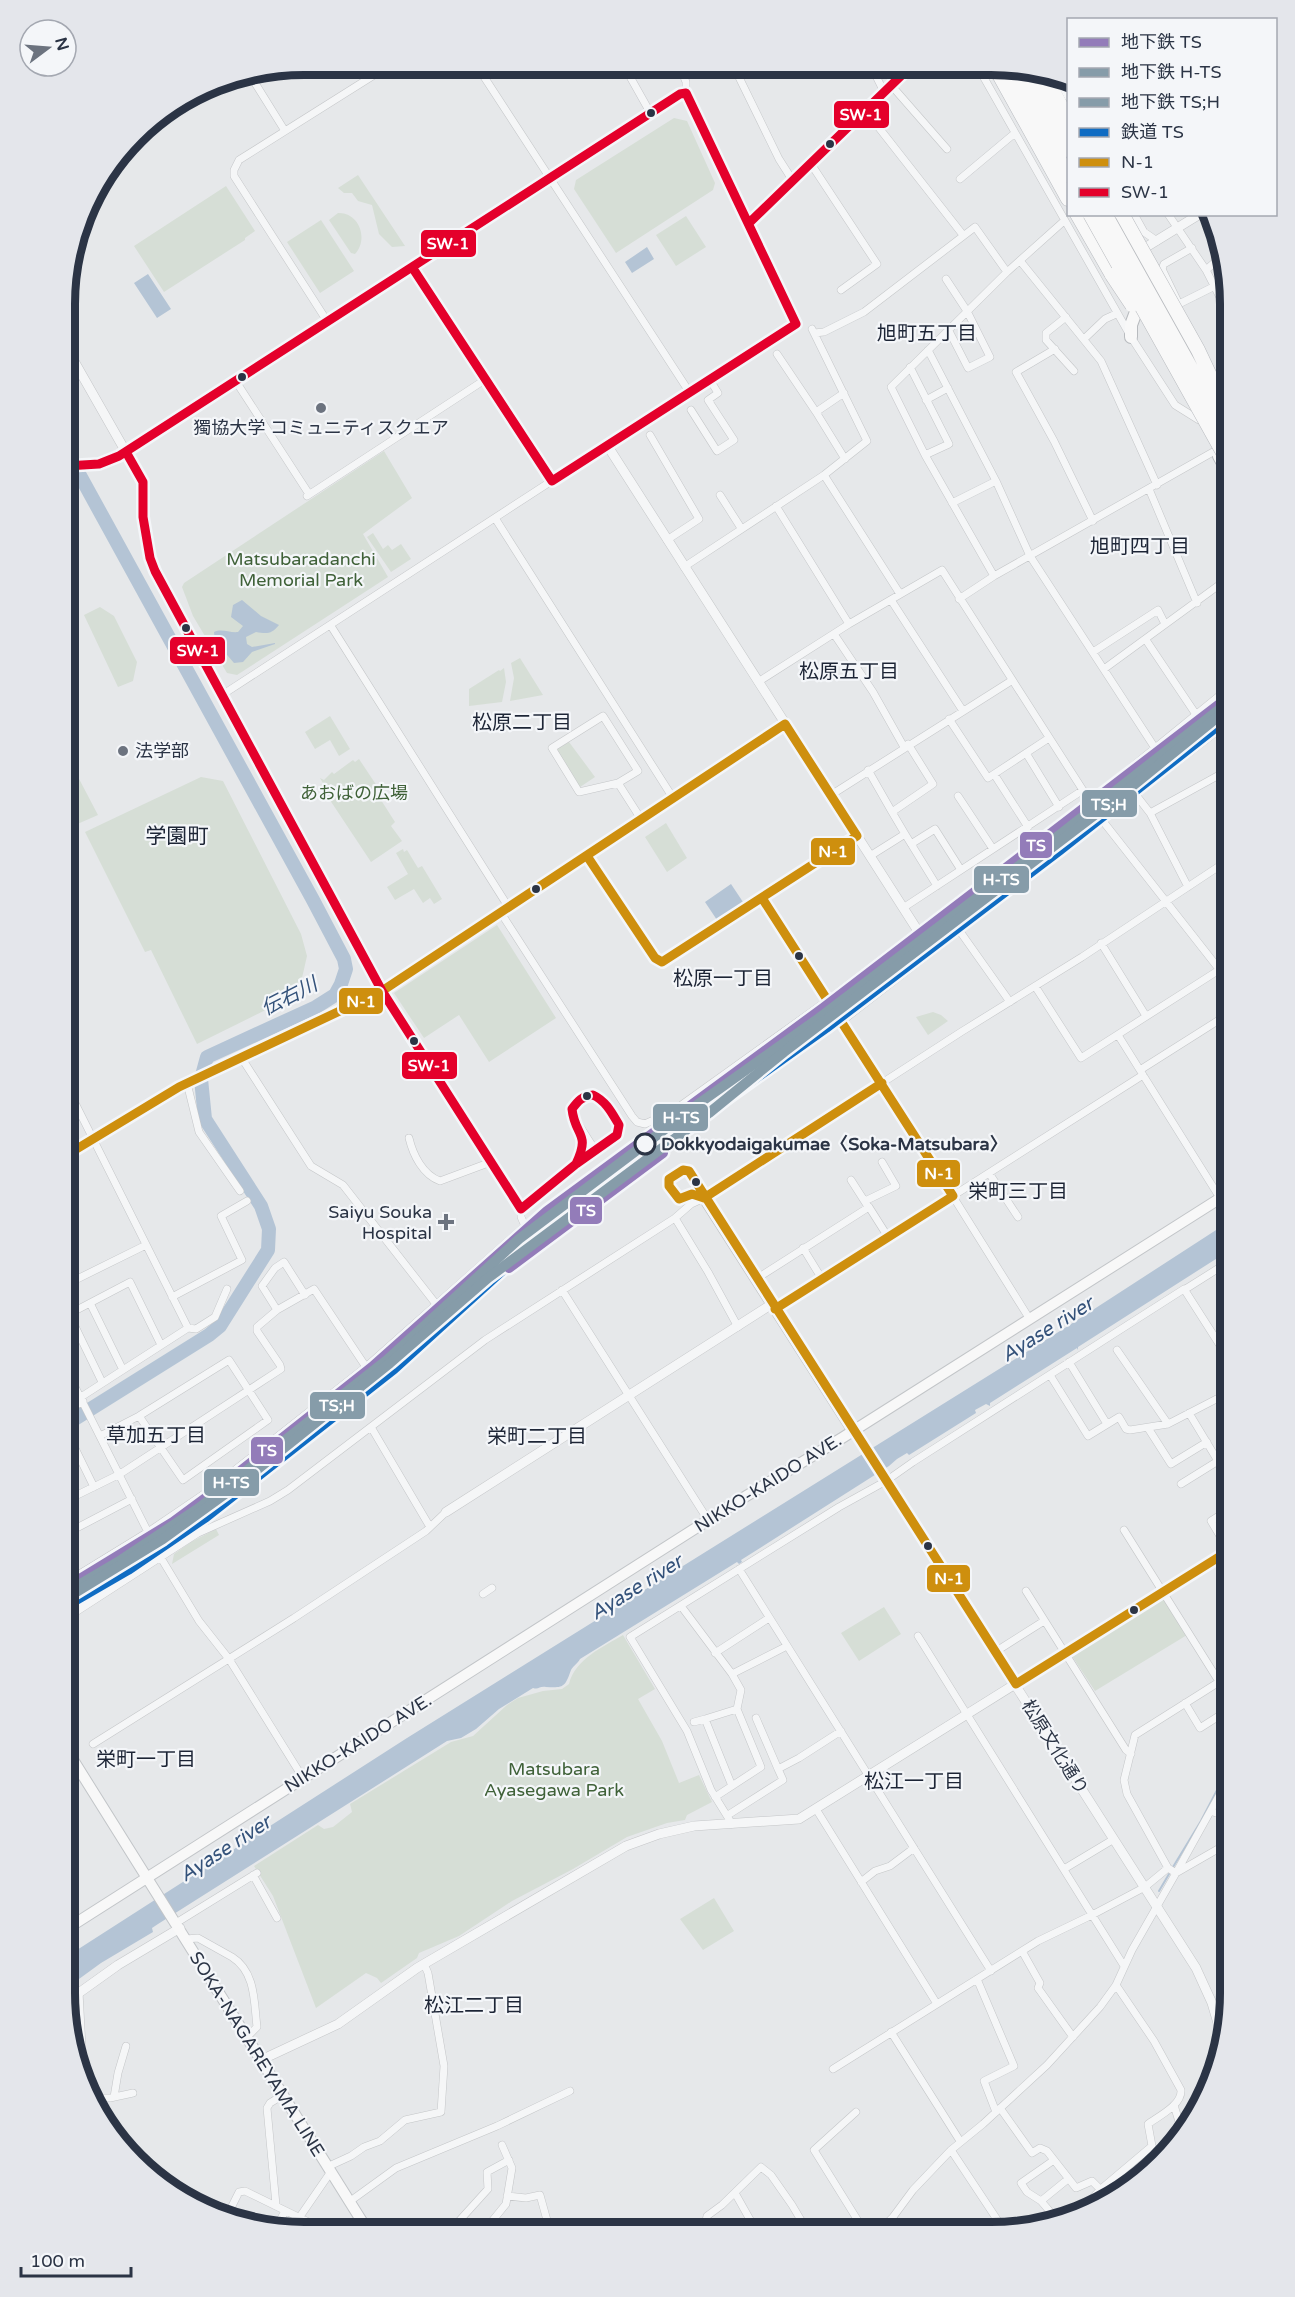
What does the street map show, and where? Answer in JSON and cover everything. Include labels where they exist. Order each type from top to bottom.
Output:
[{"type":"highway","points":[[999,75],[1067,197]]},
{"type":"highway","points":[[1006,75],[1067,185]]},
{"type":"highway","points":[[1013,76],[1067,173]]},
{"type":"highway","points":[[1028,78],[1067,148]]},
{"type":"highway","points":[[1037,79],[1067,134]]},
{"type":"highway","points":[[1048,82],[1067,117]]},
{"type":"highway","points":[[1085,216],[1220,457]]},
{"type":"highway","points":[[1091,216],[1220,447]]},
{"type":"highway","points":[[1115,216],[1220,408]]},
{"type":"highway","points":[[1115,216],[1220,421]]},
{"type":"highway","points":[[1115,216],[1198,350],[1220,397]]},
{"type":"highway","points":[[1071,218],[1193,397]]},
{"type":"highway","points":[[1131,338],[1131,325],[1137,309]]},
{"type":"main road","points":[[704,1198],[854,1431]]},
{"type":"main road","name":"NIKKO-KAIDO AVE.","points":[[75,1923],[708,1520],[854,1431],[1220,1198]]},
{"type":"main road","name":"SOKA-NAGAREYAMA LINE","points":[[75,1764],[148,1877],[362,2222]]},
{"type":"street","points":[[327,321],[234,176],[236,163],[374,75]]},
{"type":"street","points":[[483,75],[690,393]]},
{"type":"street","points":[[629,75],[651,114]]},
{"type":"street","points":[[222,695],[796,324],[686,93],[683,75]]},
{"type":"street","points":[[738,75],[779,159],[793,181]]},
{"type":"street","points":[[877,75],[887,89],[947,149]]},
{"type":"street","points":[[748,223],[902,75]]},
{"type":"street","points":[[982,75],[1052,198],[1067,214]]},
{"type":"street","points":[[253,81],[285,131]]},
{"type":"street","points":[[75,466],[92,465],[126,452],[460,235],[680,94],[686,93]]},
{"type":"street","points":[[866,110],[963,235]]},
{"type":"street","points":[[960,179],[1015,133]]},
{"type":"street","points":[[811,164],[877,264],[841,290]]},
{"type":"street","points":[[1052,198],[1067,204]]},
{"type":"street","points":[[1135,216],[1144,232],[1157,241]]},
{"type":"street","points":[[1169,216],[1206,270],[1220,296]]},
{"type":"street","points":[[1113,267],[1197,216]]},
{"type":"street","points":[[994,576],[925,456],[891,387],[1008,272],[1071,218],[1116,314],[1131,338],[1175,405],[1199,420]]},
{"type":"street","points":[[684,567],[824,475],[867,441],[813,331],[824,332],[864,312],[975,227],[1008,272]]},
{"type":"street","points":[[1192,248],[1164,264],[1162,269],[1215,372],[1213,395]]},
{"type":"street","points":[[1206,270],[1216,261]]},
{"type":"street","points":[[1021,262],[1101,361],[1157,485]]},
{"type":"street","points":[[412,267],[552,481]]},
{"type":"street","points":[[946,279],[967,311],[990,357],[968,368],[948,329]]},
{"type":"street","points":[[1158,295],[1179,304],[1215,286]]},
{"type":"street","points":[[1084,339],[1105,319],[1116,314]]},
{"type":"street","points":[[1066,317],[1046,333],[1046,340],[1074,371]]},
{"type":"street","points":[[1055,349],[1016,372],[1054,441],[1093,521]]},
{"type":"street","points":[[928,350],[996,481],[1030,556],[1155,748]]},
{"type":"street","points":[[777,354],[845,459]]},
{"type":"street","points":[[75,363],[143,482],[143,518],[150,558],[170,587],[222,695],[382,992],[521,1209],[521,1217],[525,1226],[366,1367],[216,1485],[148,1532],[75,1577]]},
{"type":"street","points":[[910,367],[949,444],[925,456]]},
{"type":"street","points":[[235,380],[308,495],[486,379]]},
{"type":"street","points":[[691,410],[717,451],[734,440],[708,400],[718,393],[710,380]]},
{"type":"street","points":[[926,400],[948,388]]},
{"type":"street","points":[[816,412],[844,393]]},
{"type":"street","points":[[650,435],[699,519],[667,540]]},
{"type":"street","points":[[607,445],[918,931]]},
{"type":"street","points":[[959,599],[994,576],[1220,447]]},
{"type":"street","points":[[824,475],[900,594]]},
{"type":"street","points":[[952,503],[996,481]]},
{"type":"street","points":[[1149,489],[1160,509],[1197,603]]},
{"type":"street","points":[[720,495],[741,528]]},
{"type":"street","points":[[776,506],[849,624]]},
{"type":"street","points":[[495,518],[673,798]]},
{"type":"street","points":[[758,682],[849,624],[942,570],[1102,820],[1219,970],[1081,1058],[1035,986]]},
{"type":"street","points":[[1104,669],[1220,585]]},
{"type":"street","points":[[891,600],[963,711]]},
{"type":"street","points":[[1093,652],[1158,610],[1166,624]]},
{"type":"street","points":[[330,626],[632,1116],[636,1122],[641,1124],[673,1111],[828,1000],[1155,748],[1220,694]]},
{"type":"street","points":[[834,634],[933,784],[892,812]]},
{"type":"street","points":[[1146,640],[1195,713]]},
{"type":"street","points":[[831,795],[1011,681]]},
{"type":"street","points":[[603,716],[638,771],[618,783],[579,792],[552,748],[603,716]]},
{"type":"street","points":[[949,719],[988,778],[1049,738]]},
{"type":"street","points":[[75,1150],[189,1082],[382,992],[785,724]]},
{"type":"street","points":[[842,1021],[1220,729]]},
{"type":"street","points":[[1026,753],[1059,807]]},
{"type":"street","points":[[868,770],[937,885]]},
{"type":"street","points":[[994,774],[1029,827]]},
{"type":"street","points":[[1150,813],[1220,774]]},
{"type":"street","points":[[618,783],[641,819]]},
{"type":"street","points":[[903,908],[1083,790]]},
{"type":"street","points":[[1136,795],[1150,813],[1188,887]]},
{"type":"street","points":[[958,796],[993,849]]},
{"type":"street","points":[[911,844],[935,829],[961,870]]},
{"type":"street","points":[[870,856],[905,834]]},
{"type":"street","points":[[587,856],[658,961],[666,962],[857,836]]},
{"type":"street","points":[[75,1613],[198,1533],[270,1501],[288,1490],[477,1345],[675,1218],[691,1204],[704,1198],[1220,866]]},
{"type":"street","points":[[762,898],[882,1083],[1029,1318]]},
{"type":"street","points":[[959,930],[1010,1002]]},
{"type":"street","points":[[1101,943],[1146,1016]]},
{"type":"street","points":[[93,1744],[229,1659],[430,1527],[446,1512],[738,1327],[822,1279],[953,1196],[1220,1020]]},
{"type":"street","points":[[1118,1035],[1220,1188]]},
{"type":"street","points":[[241,1057],[311,1166],[343,1185],[436,1304]]},
{"type":"street","points":[[189,1082],[199,1132],[240,1191]]},
{"type":"street","points":[[521,1209],[576,1164],[617,1135],[619,1125],[611,1111],[603,1100],[593,1095],[587,1096],[572,1109],[574,1119],[595,1150]]},
{"type":"street","points":[[75,1104],[188,1328]]},
{"type":"street","points":[[576,1164],[582,1154],[584,1135]]},
{"type":"street","points":[[409,1138],[412,1150],[424,1170],[440,1181],[491,1162]]},
{"type":"street","points":[[756,1279],[896,1186],[882,1162]]},
{"type":"street","points":[[687,1169],[704,1198],[692,1194],[679,1199],[669,1186],[669,1179],[687,1169]]},
{"type":"street","points":[[989,1173],[1018,1217]]},
{"type":"street","points":[[851,1180],[888,1237]]},
{"type":"street","points":[[692,1194],[696,1182]]},
{"type":"street","points":[[172,1297],[242,1260],[221,1216],[247,1201]]},
{"type":"street","points":[[675,1218],[738,1327]]},
{"type":"street","points":[[75,1280],[146,1245]]},
{"type":"street","points":[[803,1248],[822,1279]]},
{"type":"street","points":[[277,1311],[262,1286],[275,1268],[284,1262],[305,1294]]},
{"type":"street","points":[[730,1819],[715,1797],[687,1731],[630,1637],[1220,1267]]},
{"type":"street","points":[[75,1311],[130,1282],[161,1345]]},
{"type":"street","points":[[75,1405],[102,1382],[188,1328],[196,1329],[215,1317],[227,1289]]},
{"type":"street","points":[[75,1496],[120,1474],[280,1369],[280,1365],[257,1331],[259,1323],[314,1289],[366,1367]]},
{"type":"street","points":[[562,1290],[708,1520]]},
{"type":"street","points":[[1184,1290],[1220,1346]]},
{"type":"street","points":[[90,1303],[123,1370]]},
{"type":"street","points":[[75,1326],[102,1382]]},
{"type":"street","points":[[1117,1350],[1168,1424]]},
{"type":"street","points":[[100,1437],[140,1416],[229,1360],[268,1420],[183,1480],[140,1416]]},
{"type":"street","points":[[1069,1362],[1107,1424]]},
{"type":"street","points":[[1050,1375],[1088,1436],[1119,1417],[1128,1430],[1168,1424],[1220,1397]]},
{"type":"street","points":[[75,1386],[161,1558],[199,1621],[229,1659],[303,1778]]},
{"type":"street","points":[[1189,1413],[1220,1464]]},
{"type":"street","points":[[371,1426],[430,1527]]},
{"type":"street","points":[[1148,1428],[1172,1464],[1207,1442]]},
{"type":"street","name":"松原文化通り","points":[[854,1431],[1204,1984],[1218,2025]]},
{"type":"street","points":[[75,1448],[94,1486]]},
{"type":"street","points":[[1181,1484],[1218,1461]]},
{"type":"street","points":[[75,1529],[132,1499]]},
{"type":"street","points":[[1220,1515],[1211,1521],[1220,1536]]},
{"type":"street","points":[[1124,1530],[1219,1682],[1135,1735],[1124,1780],[1127,1794],[1164,1865],[1176,1873]]},
{"type":"street","points":[[261,2060],[331,2028],[424,1964],[626,1846],[674,1830],[730,1819],[794,1821],[1220,1557]]},
{"type":"street","points":[[739,1569],[991,1971]]},
{"type":"street","points":[[483,1594],[492,1588]]},
{"type":"street","points":[[1026,1591],[1126,1750],[1131,1754]]},
{"type":"street","points":[[681,1606],[732,1674],[741,1690],[737,1709],[761,1767],[715,1797]]},
{"type":"street","points":[[715,1653],[770,1618]]},
{"type":"street","points":[[995,1652],[1044,1621]]},
{"type":"street","points":[[918,1636],[1124,1966]]},
{"type":"street","points":[[732,1674],[788,1646]]},
{"type":"street","points":[[1185,1703],[1200,1728],[1220,1715]]},
{"type":"street","points":[[694,1722],[737,1709]]},
{"type":"street","points":[[730,1819],[783,1780],[756,1718]]},
{"type":"street","points":[[705,1719],[732,1786]]},
{"type":"street","points":[[778,1769],[841,1731]]},
{"type":"street","points":[[888,2222],[913,2190],[951,2150],[973,2133],[1047,2065],[1100,2007],[1116,1985],[1156,1906],[1220,1794]]},
{"type":"street","points":[[816,1809],[937,2004]]},
{"type":"street","points":[[1210,1811],[1220,1813]]},
{"type":"street","points":[[1064,1869],[1114,1839]]},
{"type":"street","points":[[861,1882],[875,1871],[890,1866],[914,1848]]},
{"type":"street","points":[[1176,1873],[1220,1848]]},
{"type":"street","points":[[833,2069],[1038,1941],[1144,1887],[1168,1868]]},
{"type":"street","points":[[75,1998],[177,1924],[255,1874],[277,1918]]},
{"type":"street","points":[[186,1939],[198,1938],[238,1961],[249,1976],[257,2028],[247,2037]]},
{"type":"street","points":[[1022,1951],[1040,1983],[1038,1988],[1073,2037]]},
{"type":"street","points":[[299,2218],[329,2170],[364,2147],[380,2141],[405,2120],[441,2112],[444,2066],[428,1973],[424,1964]]},
{"type":"street","points":[[978,1979],[1014,2066],[984,2081],[998,2110],[1032,2153],[1040,2148],[1047,2151],[1076,2188],[1092,2181],[1104,2192]]},
{"type":"street","points":[[1116,1985],[1148,2032],[1181,2090],[1181,2095],[1174,2105],[1148,2124],[1155,2153]]},
{"type":"street","points":[[78,1994],[82,2047]]},
{"type":"street","points":[[891,2032],[960,2141]]},
{"type":"street","points":[[114,2097],[126,2046]]},
{"type":"street","points":[[349,2202],[396,2168],[515,2118],[570,2091]]},
{"type":"street","points":[[101,2098],[133,2093]]},
{"type":"street","points":[[276,2205],[267,2108],[270,2103],[283,2095]]},
{"type":"street","points":[[1174,2105],[1179,2123]]},
{"type":"street","points":[[856,2112],[814,2150],[859,2222]]},
{"type":"street","points":[[491,2222],[506,2204],[512,2168],[502,2145]]},
{"type":"street","points":[[1093,2198],[1152,2146]]},
{"type":"street","points":[[951,2150],[999,2222]]},
{"type":"street","points":[[458,2222],[488,2189],[487,2172],[508,2160]]},
{"type":"street","points":[[1051,2214],[1041,2201],[1027,2192],[1021,2183],[1054,2160]]},
{"type":"street","points":[[707,2222],[707,2216],[761,2167],[771,2175],[801,2220],[798,2222]]},
{"type":"street","points":[[1041,2201],[1068,2179]]},
{"type":"street","points":[[230,2210],[239,2192],[244,2191],[308,2222]]},
{"type":"street","points":[[735,2193],[751,2222]]},
{"type":"street","points":[[507,2196],[526,2198],[540,2195],[548,2222]]},
{"type":"street","points":[[280,2221],[285,2211]]},
{"type":"green space","points":[[674,118],[687,121],[715,183],[713,190],[616,253],[574,189],[576,180]]},
{"type":"green space","points":[[358,175],[405,246],[392,247],[379,234],[372,205],[358,201],[352,193],[344,193],[338,188]]},
{"type":"green space","points":[[226,186],[255,231],[245,240],[164,292],[134,246]]},
{"type":"green space","points":[[338,213],[351,217],[360,228],[361,241],[355,254],[351,253],[329,220]]},
{"type":"green space","points":[[686,216],[706,247],[676,266],[656,235]]},
{"type":"green space","points":[[321,220],[354,271],[320,293],[287,242]]},
{"type":"green space","name":"Matsubaradanchi Memorial Park","points":[[384,451],[412,498],[363,534],[388,577],[237,675],[227,673],[193,616],[182,587],[184,583]]},
{"type":"green space","points":[[373,533],[383,549],[388,545],[392,550],[401,544],[411,559],[391,572],[367,537]]},
{"type":"green space","points":[[100,607],[114,616],[137,662],[133,681],[118,687],[84,615]]},
{"type":"green space","points":[[520,658],[543,695],[510,701],[514,678],[511,663]]},
{"type":"green space","points":[[504,668],[506,682],[502,702],[469,706],[469,689]]},
{"type":"green space","points":[[330,716],[350,749],[339,756],[330,740],[315,749],[305,732]]},
{"type":"green space","points":[[569,742],[595,777],[580,787],[556,752]]},
{"type":"green space","name":"あおばの広場","points":[[359,759],[385,798],[381,800],[395,822],[391,826],[402,841],[371,862],[320,785],[323,783],[320,778],[324,780],[332,772],[334,774],[353,760],[355,762]]},
{"type":"green space","points":[[75,771],[98,815],[75,825]]},
{"type":"green space","points":[[201,777],[223,781],[301,934],[307,956],[302,978],[294,996],[197,1044],[151,950],[145,952],[85,832]]},
{"type":"green space","points":[[666,823],[687,858],[667,872],[645,837]]},
{"type":"green space","points":[[403,849],[404,852],[407,850],[418,868],[422,866],[442,899],[434,904],[430,898],[423,903],[414,889],[395,900],[387,887],[408,874],[396,853]]},
{"type":"green space","points":[[497,925],[556,1018],[489,1062],[459,1015],[424,1038],[394,993]]},
{"type":"green space","points":[[933,1012],[948,1021],[928,1035],[916,1017]]},
{"type":"green space","points":[[216,1529],[219,1535],[172,1564],[174,1554]]},
{"type":"green space","points":[[1163,1598],[1187,1635],[1095,1691],[1072,1656]]},
{"type":"green space","points":[[884,1607],[901,1634],[859,1661],[841,1633]]},
{"type":"green space","name":"Matsubara Ayasegawa Park","points":[[623,1635],[655,1689],[638,1699],[662,1741],[679,1783],[699,1775],[712,1802],[687,1815],[685,1820],[667,1823],[627,1837],[512,1901],[459,1936],[419,1953],[417,1958],[381,1983],[377,1978],[366,1973],[316,2008],[273,1896],[254,1866],[318,1825],[324,1829],[333,1827],[352,1812],[350,1804],[451,1742],[473,1736],[518,1698],[543,1691],[562,1689],[569,1684],[572,1675],[583,1661]]},
{"type":"green space","points":[[714,1898],[734,1931],[703,1950],[680,1919]]},
{"type":"water","points":[[647,247],[654,259],[632,273],[625,262]]},
{"type":"water","points":[[148,274],[171,309],[157,318],[134,283]]},
{"type":"water","points":[[242,600],[261,616],[279,625],[269,633],[256,632],[246,637],[247,644],[252,647],[275,644],[252,652],[243,662],[234,663],[215,641],[214,632],[220,630],[238,632],[243,626],[231,617],[233,605]]},
{"type":"water","points":[[731,884],[743,902],[717,920],[705,902]]},
{"type":"water","points":[[1220,1227],[1220,1256],[1078,1347],[1078,1350],[1077,1348],[990,1403],[990,1406],[986,1404],[975,1410],[976,1413],[909,1455],[907,1453],[897,1459],[741,1560],[739,1564],[737,1562],[580,1659],[563,1685],[533,1688],[499,1709],[476,1729],[461,1738],[447,1741],[158,1924],[152,1928],[153,1932],[79,1979],[77,1976],[75,1978],[75,1951],[407,1738],[1068,1326]]},
{"type":"waterway","name":"伝右川","points":[[75,466],[313,900],[344,959],[346,969],[335,995],[316,1007],[207,1057],[201,1079],[205,1119],[261,1206],[269,1229],[268,1250],[220,1326],[75,1419]]},
{"type":"waterway","points":[[1173,1867],[1220,1784]]},
{"type":"waterway","points":[[1159,1891],[1169,1874]]},
{"type":"metro line","name":"TS","points":[[75,1582],[173,1522],[219,1488],[372,1367],[547,1211],[823,1008],[1220,704]]},
{"type":"metro line","name":"H-TS","points":[[75,1587],[121,1560],[199,1508],[387,1360],[519,1239],[701,1102],[819,1018],[1053,840],[1220,709]]},
{"type":"metro line","name":"TS;H","points":[[75,1593],[163,1539],[243,1481],[390,1363],[488,1278],[709,1113],[784,1052],[1130,788],[1220,715]]},
{"type":"metro line","name":"TS","points":[[509,1268],[663,1153]]},
{"type":"rail line","name":"TS","points":[[75,1601],[128,1570],[206,1517],[394,1369],[527,1248],[708,1112],[826,1028],[1060,850],[1220,724]]},
{"type":"transit line","name":"SW-1","points":[[749,223],[902,75]]},
{"type":"transit line","name":"SW-1","points":[[686,93],[796,324],[552,481],[412,267],[680,94],[686,93]]},
{"type":"transit line","name":"SW-1","points":[[75,465],[99,464],[119,456],[412,267]]},
{"type":"transit line","name":"SW-1","points":[[126,452],[143,482],[143,517],[150,558],[155,571],[382,991],[521,1209]]},
{"type":"transit line","name":"N-1","points":[[75,1150],[179,1087],[382,991],[785,724],[857,836],[662,962],[655,958],[587,856]]},
{"type":"transit line","name":"N-1","points":[[762,898],[953,1196],[775,1309]]},
{"type":"transit line","name":"N-1","points":[[704,1198],[882,1083]]},
{"type":"transit line","name":"SW-1","points":[[593,1095],[605,1104],[614,1116],[619,1125],[617,1135],[576,1164],[582,1140],[572,1109],[581,1099],[593,1095]]},
{"type":"transit line","name":"SW-1","points":[[521,1209],[576,1164]]},
{"type":"transit line","name":"N-1","points":[[704,1198],[692,1194],[679,1199],[669,1186],[669,1179],[683,1170],[689,1171],[1016,1684]]},
{"type":"transit line","name":"N-1","points":[[1016,1684],[1220,1556]]},
{"type":"place","name":"獨協大学 コミュニティスクエア","points":[[321,408]]},
{"type":"place","name":"法学部","points":[[123,751]]},
{"type":"place","name":"Dokkyodaigakumae〈Soka-Matsubara〉","points":[[645,1144]]},
{"type":"place","name":"Saiyu Souka Hospital","points":[[446,1222]]},
{"type":"district","name":"旭町五丁目","points":[[927,333]]},
{"type":"district","name":"旭町四丁目","points":[[1140,546]]},
{"type":"district","name":"松原五丁目","points":[[849,671]]},
{"type":"district","name":"松原二丁目","points":[[522,722]]},
{"type":"district","name":"学園町","points":[[177,836]]},
{"type":"district","name":"松原一丁目","points":[[723,978]]},
{"type":"district","name":"栄町三丁目","points":[[1018,1191]]},
{"type":"district","name":"草加五丁目","points":[[156,1435]]},
{"type":"district","name":"栄町二丁目","points":[[537,1436]]},
{"type":"district","name":"栄町一丁目","points":[[146,1759]]},
{"type":"district","name":"松江一丁目","points":[[914,1781]]},
{"type":"district","name":"松江二丁目","points":[[474,2005]]},
{"type":"water label","name":"Ayase river","points":[[1047,1329]]},
{"type":"water label","name":"Ayase river","points":[[636,1587]]},
{"type":"water label","name":"Ayase river","points":[[225,1848]]}]
